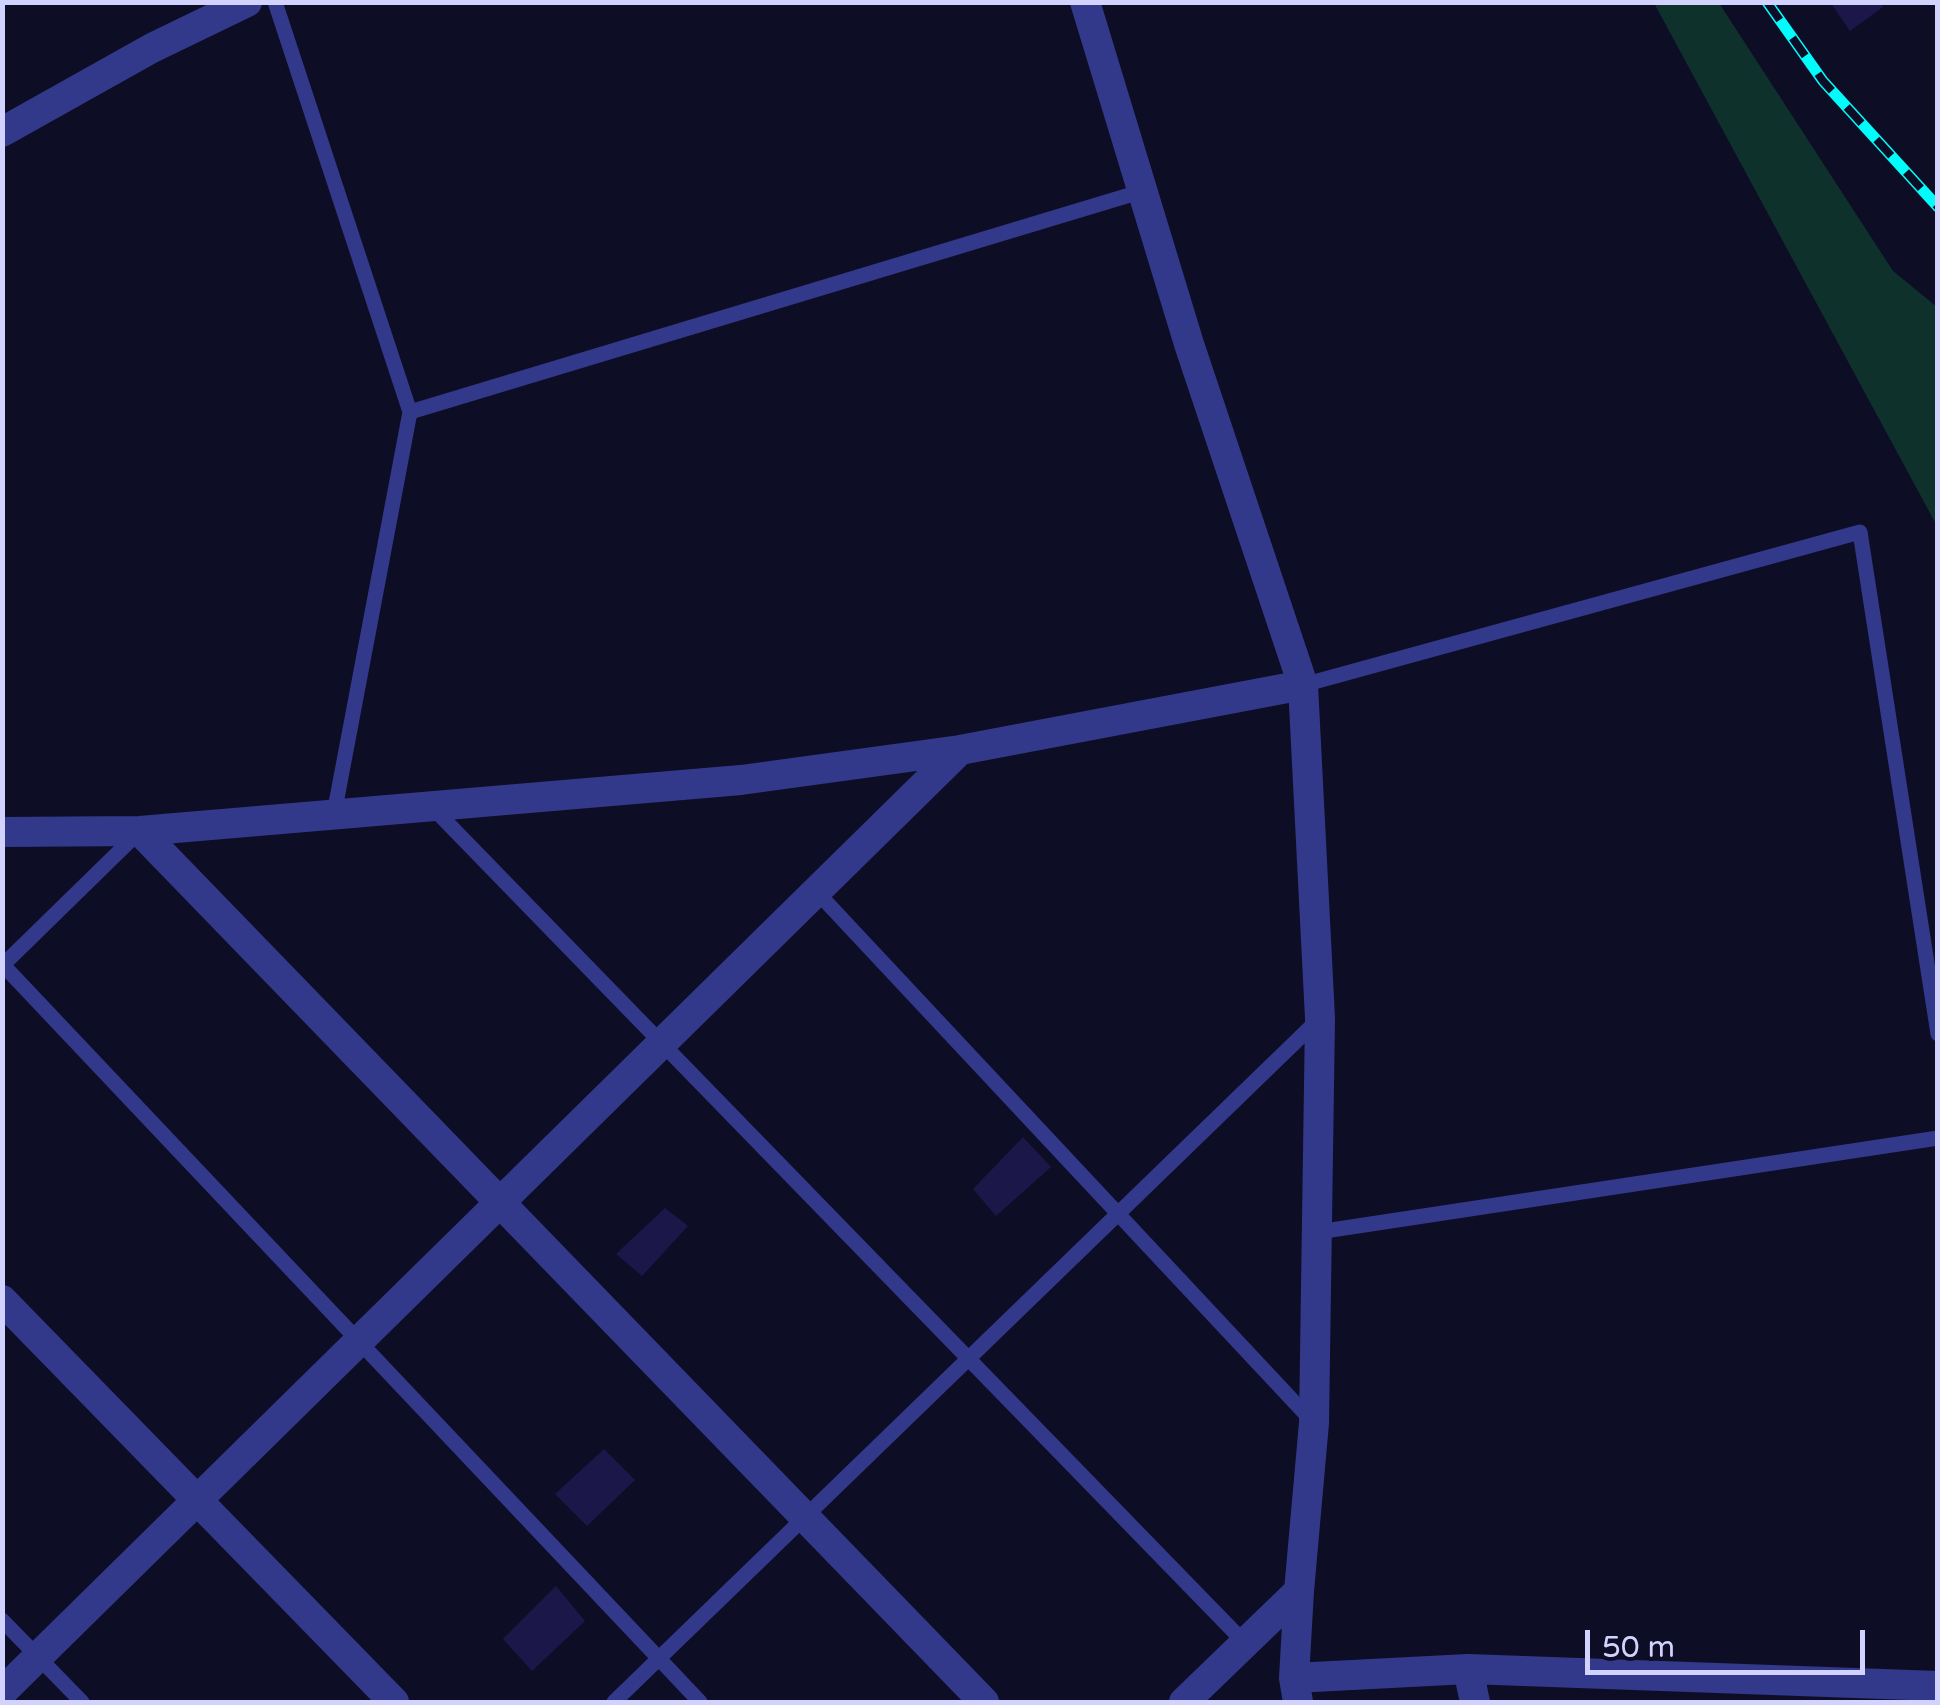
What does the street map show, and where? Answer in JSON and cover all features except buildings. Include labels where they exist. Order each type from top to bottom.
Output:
[{"type":"street","points":[[2,132],[152,48],[247,2]]},
{"type":"street","points":[[1085,2],[1302,686],[1320,1018],[1314,1424],[1299,1591],[1296,1690],[1468,1669],[1844,1693],[1938,1686]]},
{"type":"street","points":[[2,832],[140,830],[740,780],[960,750],[1302,686]]},
{"type":"street","points":[[2,1692],[960,750]]},
{"type":"street","points":[[140,830],[984,1702]]},
{"type":"street","points":[[2,1300],[394,1702]]},
{"type":"street","points":[[1184,1702],[1299,1591]]},
{"type":"street","points":[[1468,1669],[1475,1702]]},
{"type":"lane","points":[[274,2],[410,412],[334,814]]},
{"type":"lane","points":[[410,412],[1142,191]]},
{"type":"lane","points":[[1302,686],[1860,532],[1938,1034]]},
{"type":"lane","points":[[432,806],[1245,1642]]},
{"type":"lane","points":[[140,830],[3,965],[700,1702]]},
{"type":"lane","points":[[816,890],[1314,1424]]},
{"type":"lane","points":[[614,1702],[1320,1018]]},
{"type":"lane","points":[[1318,1232],[1938,1138]]},
{"type":"lane","points":[[2,1620],[82,1702]]},
{"type":"green space","points":[[1654,3],[1719,3],[1893,271],[1937,307],[1937,526]]},
{"type":"railway","points":[[1767,2],[1823,81],[1938,207]]}]
